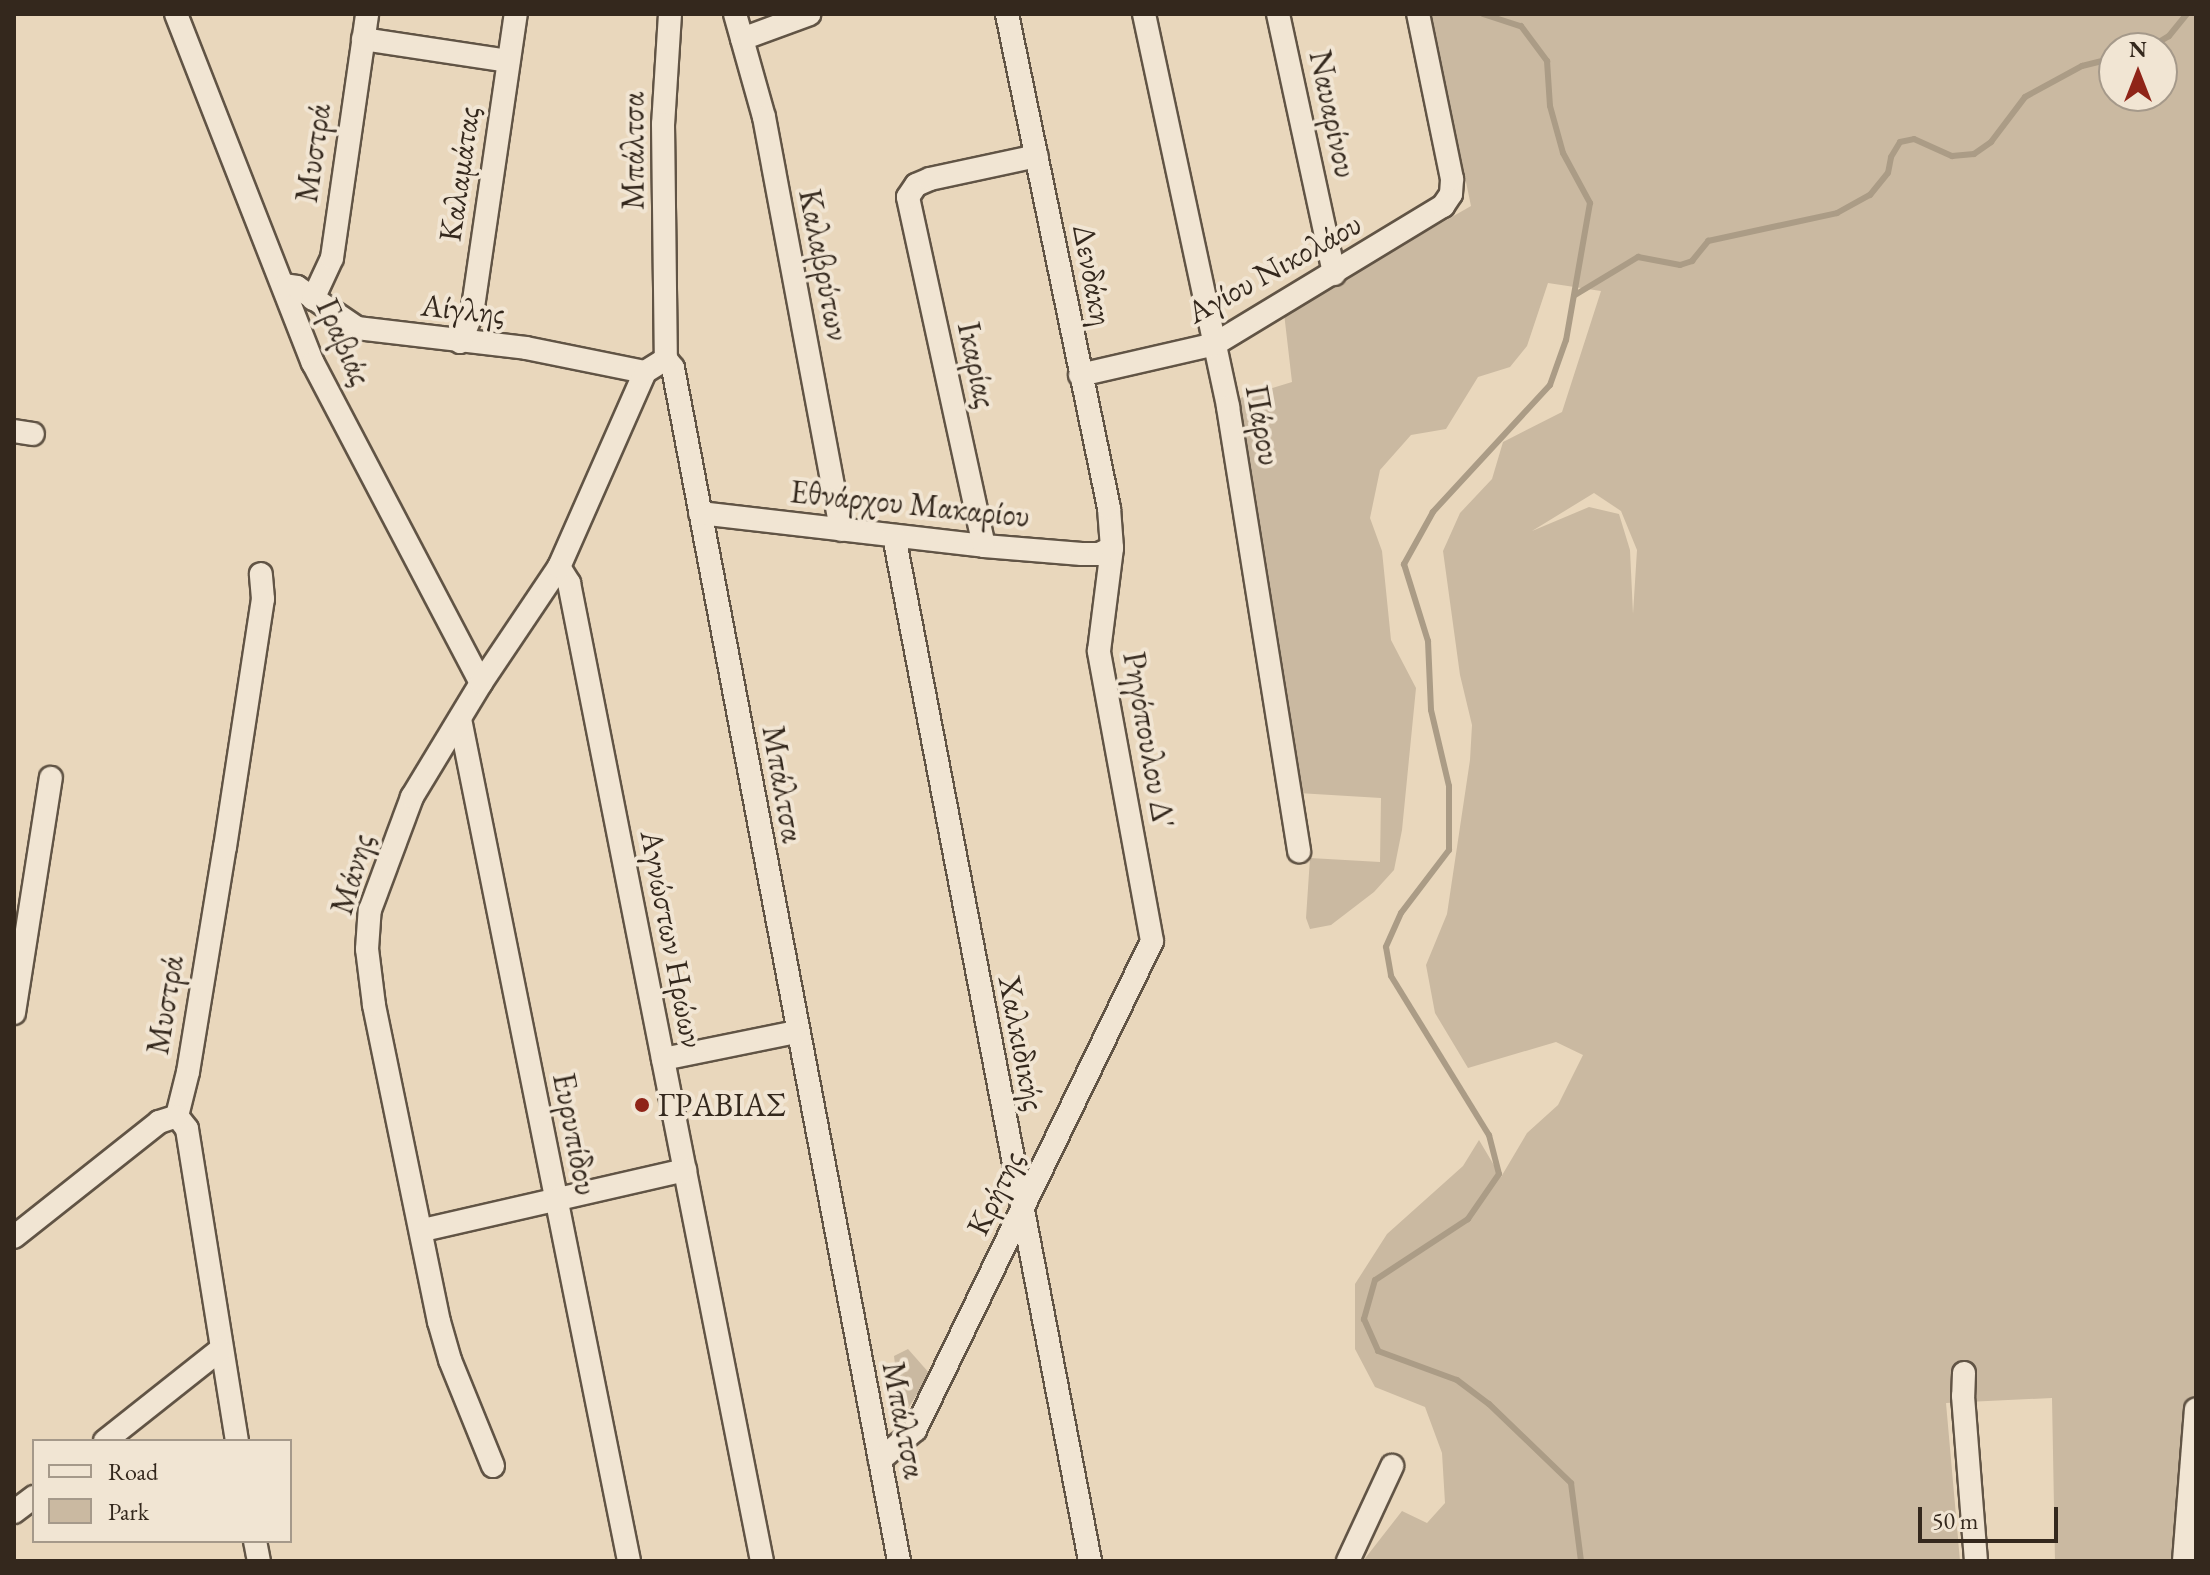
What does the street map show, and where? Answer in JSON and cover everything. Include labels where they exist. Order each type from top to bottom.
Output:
[{"type":"street","name":"Μυστρά","points":[[313,299],[332,258],[367,14]]},
{"type":"street","name":"Καλαμάτας","points":[[460,342],[472,314],[516,14]]},
{"type":"street","name":"Μπάλτσα","points":[[670,14],[663,124],[666,359],[673,368],[796,1032],[899,1561]]},
{"type":"street","name":"Καλαβρύτων","points":[[735,14],[764,117],[841,530]]},
{"type":"street","points":[[742,39],[810,14]]},
{"type":"street","name":"Δενδάκη","points":[[1007,14],[1109,508],[1112,548]]},
{"type":"street","name":"Πάρου","points":[[1144,14],[1215,344],[1299,851]]},
{"type":"street","name":"Ναυαρίνου","points":[[1278,14],[1334,274]]},
{"type":"street","name":"Αγίου Νικολάου","points":[[1080,375],[1215,344],[1443,206],[1451,194],[1452,179],[1418,14]]},
{"type":"street","name":"Γραβιάς","points":[[177,15],[313,363],[481,683]]},
{"type":"street","points":[[363,39],[508,61]]},
{"type":"street","name":"Ικαρίας","points":[[984,546],[908,197],[916,185],[930,179],[1037,156]]},
{"type":"street","name":"Αίγλης","points":[[285,285],[297,287],[357,328],[526,348],[645,372]]},
{"type":"street","points":[[645,372],[666,359]]},
{"type":"street","name":"Μάνης","points":[[493,1466],[450,1360],[374,1005],[367,949],[370,910],[412,797],[481,683],[559,567],[645,372]]},
{"type":"street","name":"Εθνάρχου Μακαρίου","points":[[700,513],[984,546],[1082,554],[1099,554],[1112,548]]},
{"type":"street","name":"Χαλκιδικής","points":[[894,536],[1090,1561]]},
{"type":"street","name":"Ρηγόπουλου Δ'","points":[[1112,548],[1099,651],[1152,941]]},
{"type":"street","name":"Αγνώστων Ηρώων","points":[[559,567],[569,583],[762,1561]]},
{"type":"street","name":"Μυστρά","points":[[177,1116],[188,1072],[225,847],[263,599],[261,574]]},
{"type":"street","name":"Ευρυπίδου","points":[[460,719],[629,1561]]},
{"type":"street","points":[[14,1013],[51,778]]},
{"type":"street","name":"Κρήτης","points":[[880,1460],[915,1430],[1152,941]]},
{"type":"street","points":[[663,1059],[796,1032]]},
{"type":"street","points":[[14,1237],[159,1122],[177,1116],[187,1129],[237,1439]]},
{"type":"street","points":[[423,1230],[685,1170]]},
{"type":"street","points":[[108,1439],[220,1350]]},
{"type":"street","points":[[1964,1373],[1976,1561]]},
{"type":"street","points":[[2184,1561],[2196,1409]]},
{"type":"street","points":[[1348,1561],[1392,1466]]},
{"type":"street","points":[[14,1512],[32,1498]]},
{"type":"green space","points":[[1431,14],[2196,14],[2196,1561],[2055,1561],[2052,1398],[1946,1403],[1960,1561],[1363,1561],[1402,1511],[1427,1523],[1445,1503],[1442,1453],[1425,1407],[1375,1387],[1355,1349],[1355,1284],[1387,1234],[1463,1166],[1479,1140],[1501,1177],[1527,1133],[1558,1105],[1583,1055],[1556,1042],[1468,1068],[1435,1013],[1426,965],[1447,914],[1470,760],[1472,725],[1460,675],[1443,551],[1460,513],[1492,479],[1503,442],[1562,412],[1601,291],[1548,283],[1527,346],[1510,367],[1478,377],[1446,429],[1411,435],[1380,470],[1370,518],[1382,551],[1391,640],[1416,688],[1402,830],[1394,870],[1374,892],[1331,925],[1310,929],[1306,918],[1310,858],[1380,862],[1381,798],[1298,793],[1237,399],[1292,382],[1284,313],[1471,206]],"holes":[[[1594,493],[1621,511],[1637,550],[1633,614],[1630,550],[1619,514],[1589,507],[1532,531]]]},
{"type":"green space","points":[[908,1349],[930,1374],[902,1418],[894,1356]]},
{"type":"waterway","points":[[1483,14],[1521,26],[1547,61],[1550,106],[1563,153],[1590,203],[1566,340],[1550,385],[1433,512],[1404,564],[1428,641],[1431,710],[1449,786],[1449,850],[1401,913],[1386,947],[1391,976],[1489,1135],[1499,1174],[1468,1219],[1375,1280],[1364,1319],[1378,1351],[1457,1380],[1489,1404],[1571,1483],[1581,1561]]},
{"type":"waterway","points":[[2172,32],[2187,14]]},
{"type":"waterway","points":[[1575,295],[1638,257],[1680,265],[1692,261],[1708,241],[1837,213],[1870,195],[1888,173],[1891,157],[1900,142],[1914,139],[1952,156],[1974,154],[1991,142],[2025,97],[2082,66],[2098,62]]},
{"type":"place","name":"ΓΡΑΒΙΑΣ","points":[[642,1105]]}]
